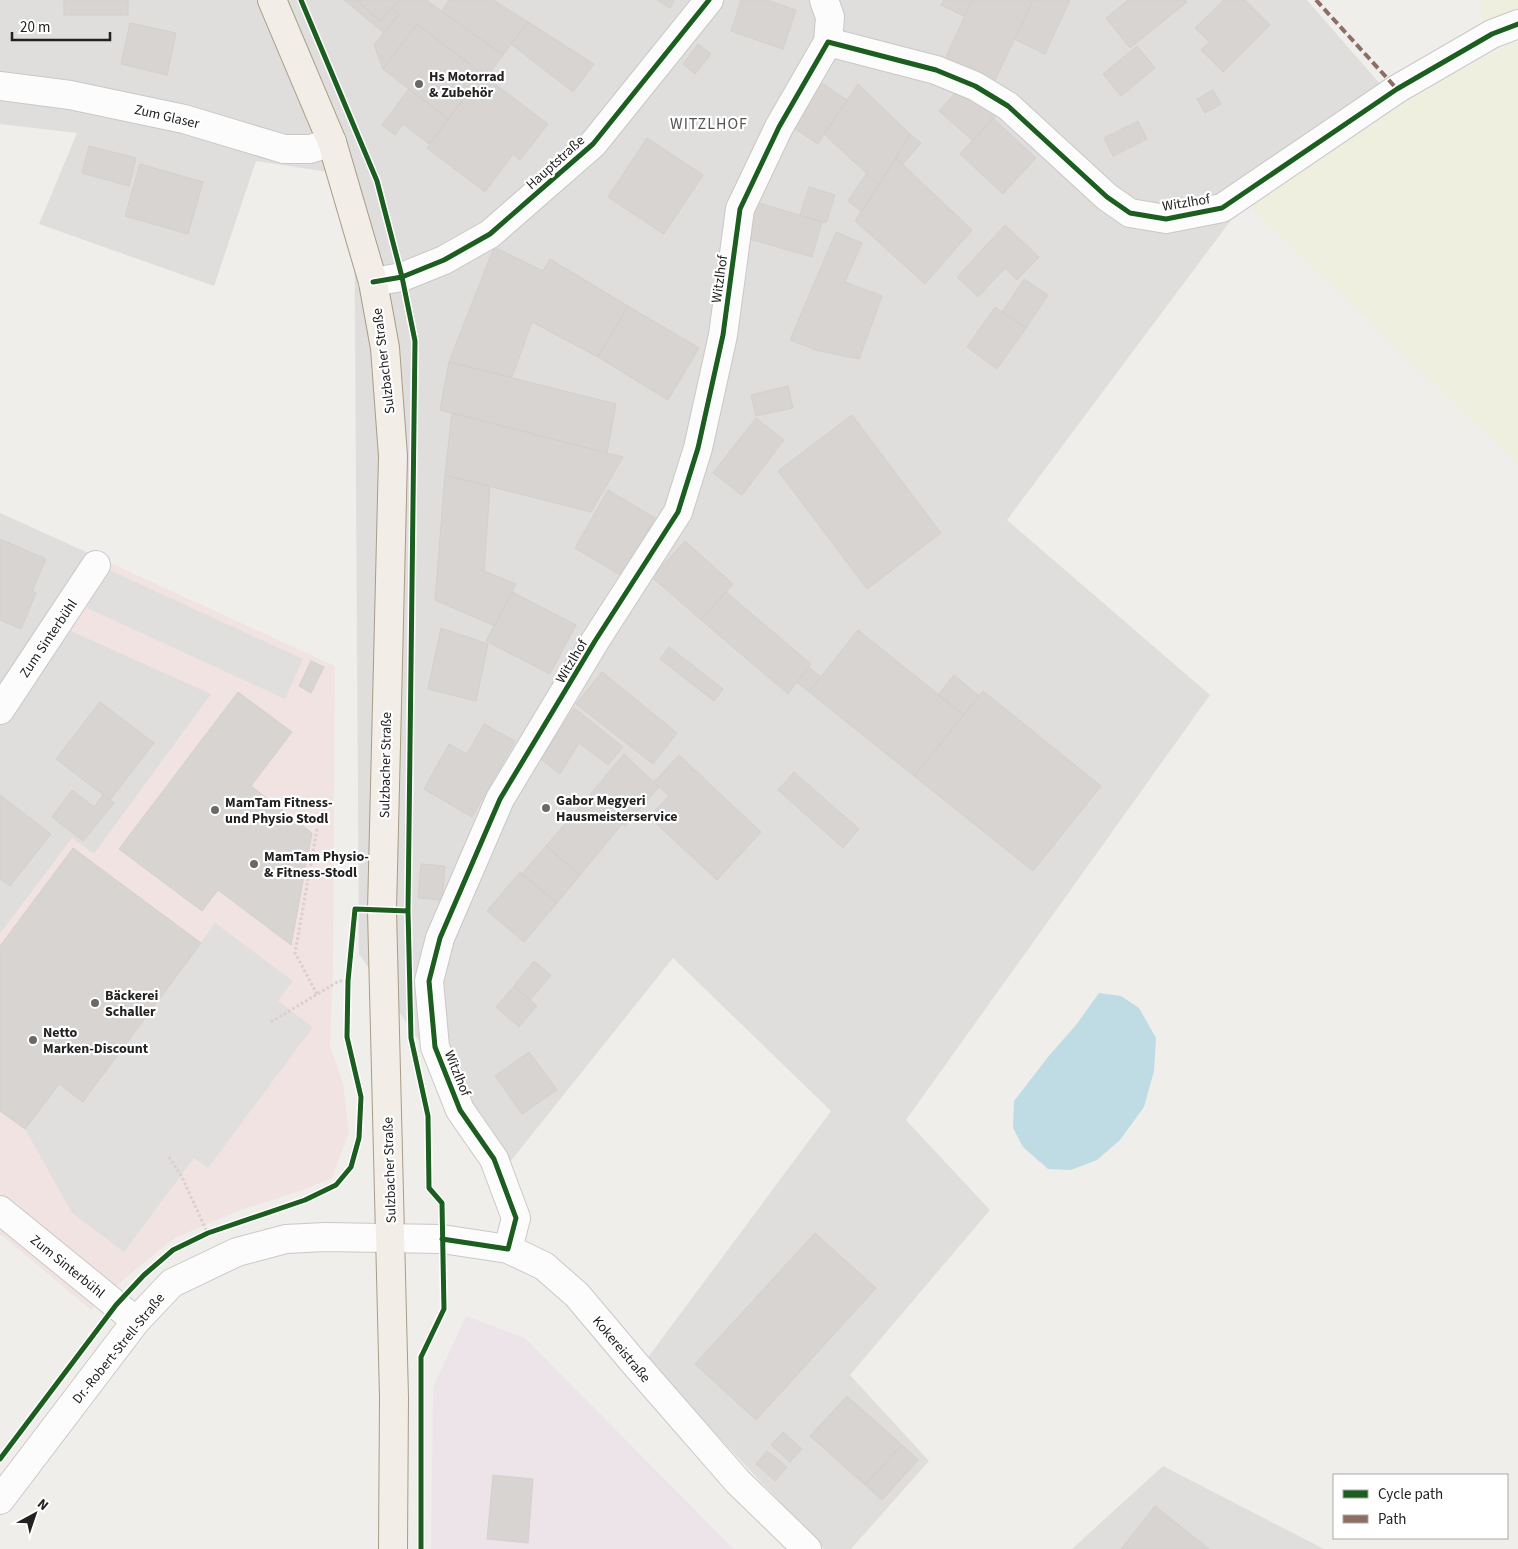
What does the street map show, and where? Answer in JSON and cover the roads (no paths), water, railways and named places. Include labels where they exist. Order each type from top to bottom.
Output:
[{"type":"main road","name":"Sulzbacher Straße","points":[[272,0],[332,142],[373,282],[385,348],[393,456],[382,910],[394,1397],[393,1549]]},
{"type":"street","name":"Hauptstraße","points":[[373,282],[402,277],[444,260],[490,234],[593,144],[709,0]]},
{"type":"street","name":"Witzlhof","points":[[508,1248],[516,1218],[494,1159],[460,1110],[435,1047],[429,981],[440,938],[500,799],[596,641],[678,512],[698,448],[723,335],[740,209],[779,127],[828,42],[830,17],[824,0]]},
{"type":"street","name":"Witzlhof","points":[[828,42],[936,70],[975,86],[1008,106],[1107,197],[1130,213],[1166,219],[1222,208],[1397,89],[1492,34],[1518,24]]},
{"type":"street","name":"Zum Glaser","points":[[0,86],[70,95],[184,119],[284,149],[310,149],[332,142]]},
{"type":"street","name":"Zum Sinterbühl","points":[[0,710],[96,565]]},
{"type":"street","name":"Zum Sinterbühl","points":[[0,1210],[136,1321]]},
{"type":"street","name":"Dr.-Robert-Strell-Straße","points":[[0,1500],[136,1321],[172,1283],[237,1252],[286,1239],[325,1237],[391,1238]]},
{"type":"street","name":"Kokereistraße","points":[[391,1238],[442,1239],[508,1248],[544,1266],[577,1296],[738,1482],[807,1549]]},
{"type":"water","points":[[1099,993],[1121,996],[1139,1008],[1156,1038],[1154,1071],[1144,1107],[1120,1140],[1097,1160],[1071,1170],[1048,1169],[1023,1147],[1013,1128],[1014,1101],[1076,1025]]},
{"type":"place","name":"Hs Motorrad & Zubehör","points":[[419,84]]},
{"type":"place","name":"Gabor Megyeri Hausmeisterservice","points":[[546,808]]},
{"type":"place","name":"MamTam Fitness- und Physio Stodl","points":[[215,810]]},
{"type":"place","name":"MamTam Physio- & Fitness-Stodl","points":[[254,864]]},
{"type":"place","name":"Bäckerei Schaller","points":[[95,1003]]},
{"type":"place","name":"Netto Marken-Discount","points":[[33,1040]]},
{"type":"district","name":"WITZLHOF","points":[[709,123]]}]
